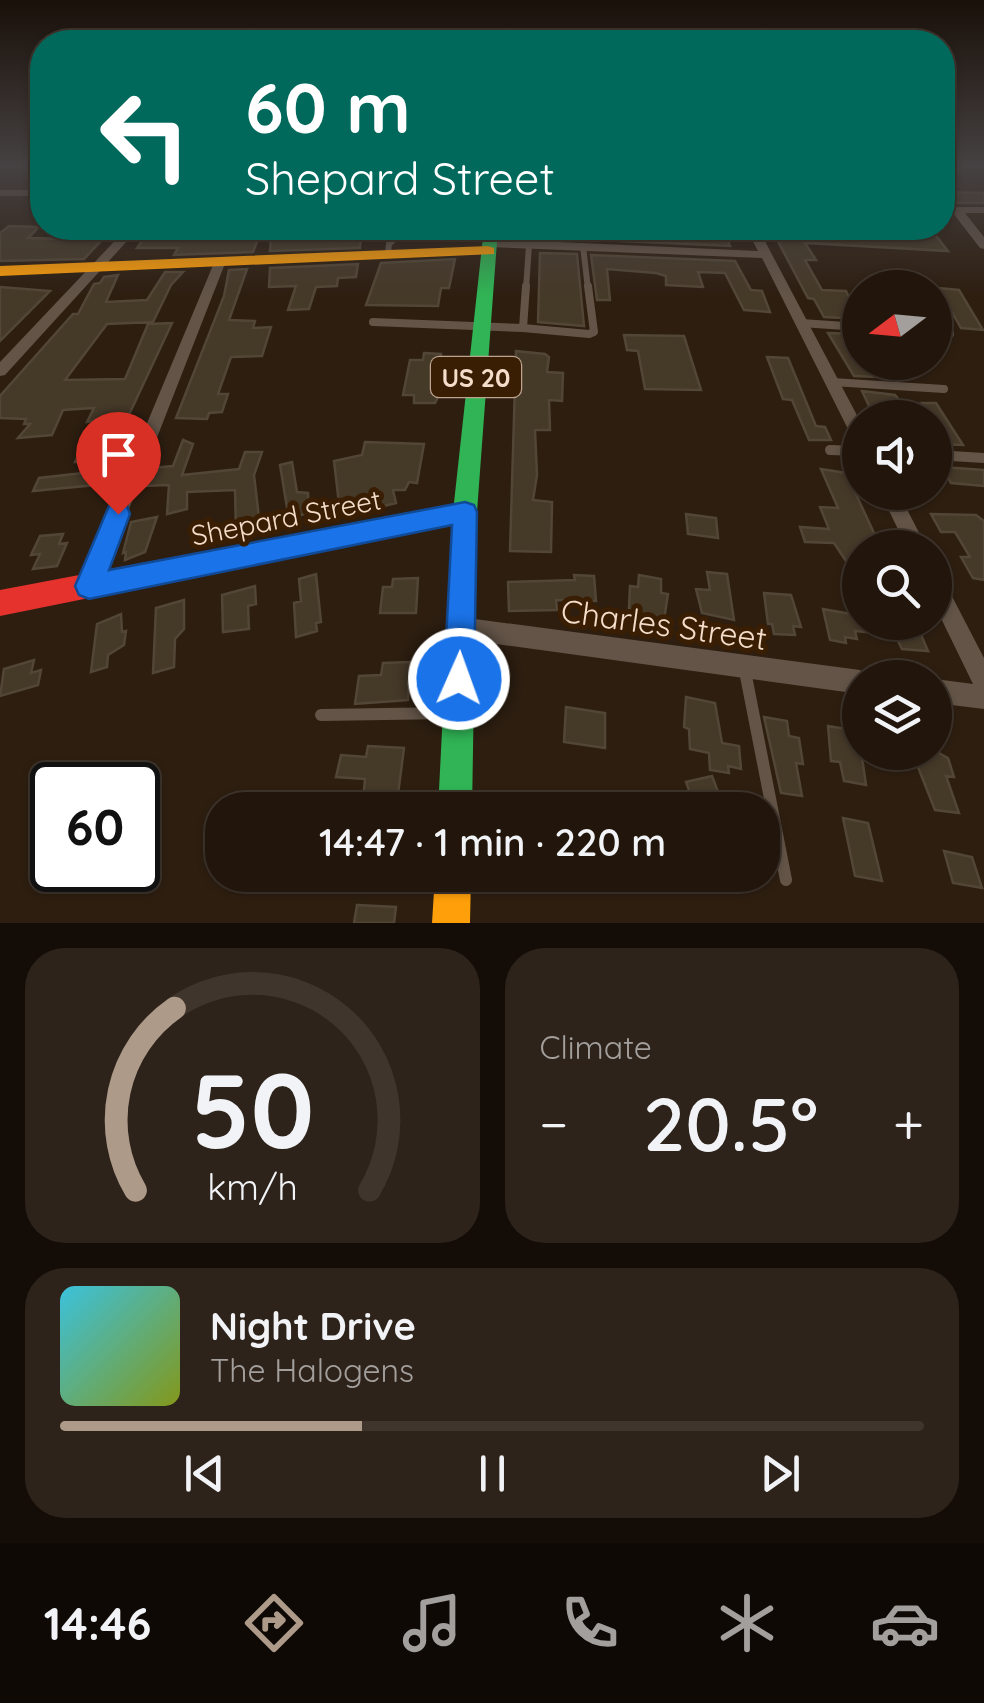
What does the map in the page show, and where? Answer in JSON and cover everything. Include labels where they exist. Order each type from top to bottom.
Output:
[{"type":"street","points":[[955,216],[984,245]]},
{"type":"street","points":[[0,371],[122,240]]},
{"type":"street","points":[[0,271],[388,253],[482,240]]},
{"type":"street","name":"US 20","points":[[456,792],[465,512],[489,240]]},
{"type":"street","points":[[496,240],[529,245],[766,255]]},
{"type":"street","points":[[758,240],[842,402]]},
{"type":"street","points":[[89,586],[220,261]]},
{"type":"street","name":"Shepard Street","points":[[0,604],[465,512]]},
{"type":"street","points":[[952,618],[984,682]]},
{"type":"street","name":"Charles Street","points":[[460,628],[842,680]]},
{"type":"street","points":[[952,694],[984,698]]},
{"type":"street","points":[[451,923],[452,892]]},
{"type":"lane","points":[[523,328],[529,245]]},
{"type":"lane","points":[[372,322],[594,332],[583,246]]},
{"type":"lane","points":[[802,323],[842,326]]},
{"type":"lane","points":[[832,382],[944,389]]},
{"type":"lane","points":[[830,450],[842,450]]},
{"type":"lane","points":[[952,457],[984,458]]},
{"type":"lane","points":[[744,668],[786,880]]},
{"type":"lane","points":[[321,715],[458,714]]},
{"type":"building","points":[[9,226],[30,227],[30,240],[102,240],[84,259],[0,261],[0,233]]},
{"type":"building","points":[[143,240],[258,240],[253,252],[174,255],[178,248],[137,248]]},
{"type":"building","points":[[271,240],[361,240],[360,248],[270,251]]},
{"type":"building","points":[[600,240],[727,240],[730,246]]},
{"type":"building","points":[[777,240],[939,240],[948,251],[805,243],[816,260],[805,260],[822,290],[842,291],[842,318],[824,317],[814,299],[808,298]]},
{"type":"building","points":[[540,253],[577,254],[584,326],[538,322]]},
{"type":"building","points":[[591,255],[735,261],[751,290],[762,291],[770,312],[744,310],[725,273],[698,272],[703,287],[666,285],[666,276],[656,273],[607,269],[610,300],[597,300]]},
{"type":"building","points":[[455,259],[449,288],[441,288],[438,306],[366,305],[381,263]]},
{"type":"building","points":[[358,264],[356,277],[338,278],[337,286],[316,287],[309,309],[288,310],[296,286],[269,287],[270,268]]},
{"type":"building","points":[[247,269],[229,320],[255,321],[253,328],[271,327],[262,356],[231,357],[218,394],[228,394],[222,412],[209,413],[207,419],[176,418],[224,296],[229,270]]},
{"type":"building","points":[[165,272],[183,272],[171,285],[153,322],[107,324],[65,380],[125,379],[148,324],[172,323],[96,485],[33,491],[39,478],[83,473],[83,462],[75,462],[95,421],[87,422],[94,408],[63,410],[52,435],[18,438],[30,424],[24,424],[26,419],[0,418],[0,396],[73,314],[78,314],[94,284],[104,277],[118,275],[106,302],[147,300]]},
{"type":"building","points":[[0,287],[50,291],[0,341]]},
{"type":"building","points":[[952,289],[959,290],[983,330],[961,328],[952,312]]},
{"type":"building","points":[[828,333],[842,333],[842,356]]},
{"type":"building","points":[[624,335],[684,336],[701,390],[645,389],[638,351],[627,350]]},
{"type":"building","points":[[516,351],[545,354],[549,357],[547,372],[563,373],[562,401],[549,400],[550,430],[535,430],[537,475],[533,500],[552,502],[551,552],[510,551]]},
{"type":"building","points":[[424,353],[441,354],[435,403],[414,403],[414,395],[403,395],[410,360],[423,360]]},
{"type":"building","points":[[767,357],[788,358],[816,426],[825,427],[831,440],[809,440],[792,400],[783,399]]},
{"type":"building","points":[[862,391],[895,395],[899,400],[866,400]]},
{"type":"building","points":[[952,428],[963,445],[952,445]]},
{"type":"building","points":[[183,440],[193,444],[182,475],[239,469],[245,452],[262,452],[254,475],[260,526],[236,532],[235,490],[187,492],[187,509],[167,514],[169,485],[144,486],[151,468],[173,466]]},
{"type":"building","points":[[365,442],[424,444],[417,483],[409,482],[405,490],[393,490],[396,503],[348,515],[348,510],[340,512],[334,461],[362,455]]},
{"type":"building","points":[[292,462],[297,492],[308,493],[309,512],[289,520],[280,465]]},
{"type":"building","points":[[952,468],[984,470],[984,486],[952,483]]},
{"type":"building","points":[[821,469],[842,472],[842,510],[863,510],[873,530],[842,530],[842,555],[834,543],[805,542],[800,527],[829,529],[820,507],[838,508]]},
{"type":"building","points":[[686,514],[716,518],[718,538],[688,534]]},
{"type":"building","points":[[931,514],[976,515],[984,521],[984,580],[973,578],[961,557],[970,557],[955,532],[940,530]]},
{"type":"building","points":[[157,517],[145,552],[125,560],[126,552],[123,553],[131,522]]},
{"type":"building","points":[[63,534],[59,544],[67,543],[57,566],[33,569],[40,554],[31,555],[40,536]]},
{"type":"building","points":[[707,572],[727,574],[734,620],[702,613],[696,589],[710,590]]},
{"type":"building","points":[[316,574],[321,622],[316,623],[317,631],[296,637],[294,603],[301,601],[299,579]]},
{"type":"building","points":[[574,575],[594,576],[596,601],[556,600],[557,610],[509,611],[508,582],[575,580]]},
{"type":"building","points":[[639,575],[661,579],[661,593],[668,594],[664,620],[640,616],[640,610],[629,608],[630,586],[638,587]]},
{"type":"building","points":[[418,578],[416,613],[380,613],[383,587],[392,587],[393,579]]},
{"type":"building","points":[[255,586],[256,604],[248,606],[249,629],[223,632],[222,595]]},
{"type":"building","points":[[764,593],[791,595],[801,627],[793,626],[795,635],[774,634],[772,624],[768,624]]},
{"type":"building","points":[[184,600],[184,629],[175,639],[174,667],[153,673],[156,608]]},
{"type":"building","points":[[823,609],[842,612],[842,640],[846,643],[830,640]]},
{"type":"building","points":[[121,614],[122,632],[126,631],[124,645],[108,655],[107,667],[91,672],[97,624]]},
{"type":"building","points":[[898,640],[923,640],[928,651],[902,649]]},
{"type":"building","points":[[34,660],[31,673],[41,670],[38,685],[0,696],[4,669]]},
{"type":"building","points":[[410,662],[408,700],[355,704],[359,676],[381,675],[383,663]]},
{"type":"building","points":[[686,697],[715,703],[722,743],[739,746],[741,769],[728,766],[729,773],[710,770],[709,753],[690,749],[689,729],[684,727]]},
{"type":"building","points":[[566,707],[605,713],[605,748],[564,742]]},
{"type":"building","points":[[764,717],[787,721],[789,736],[799,738],[803,764],[796,763],[802,796],[781,793]]},
{"type":"building","points":[[828,726],[842,728],[842,770],[864,770],[866,785],[844,781],[840,762],[831,761]]},
{"type":"building","points":[[368,746],[404,748],[398,792],[364,792],[365,779],[336,777],[341,755],[366,757]]},
{"type":"building","points":[[919,770],[952,770],[954,777],[946,776],[959,813],[935,810]]},
{"type":"building","points":[[712,776],[718,792],[690,792],[686,782]]},
{"type":"building","points":[[843,818],[868,823],[882,881],[855,876]]},
{"type":"building","points":[[944,851],[972,857],[982,888],[953,883]]},
{"type":"building","points":[[357,905],[396,907],[394,923],[354,923]]},
{"type":"traffic: fast","points":[[456,792],[465,512],[490,240]]},
{"type":"traffic: slow","points":[[0,271],[488,251]]},
{"type":"traffic: slow","points":[[451,923],[452,892]]},
{"type":"traffic: jam","points":[[0,603],[465,512]]},
{"type":"route","points":[[118,514],[89,586],[465,512],[459,679]]}]
